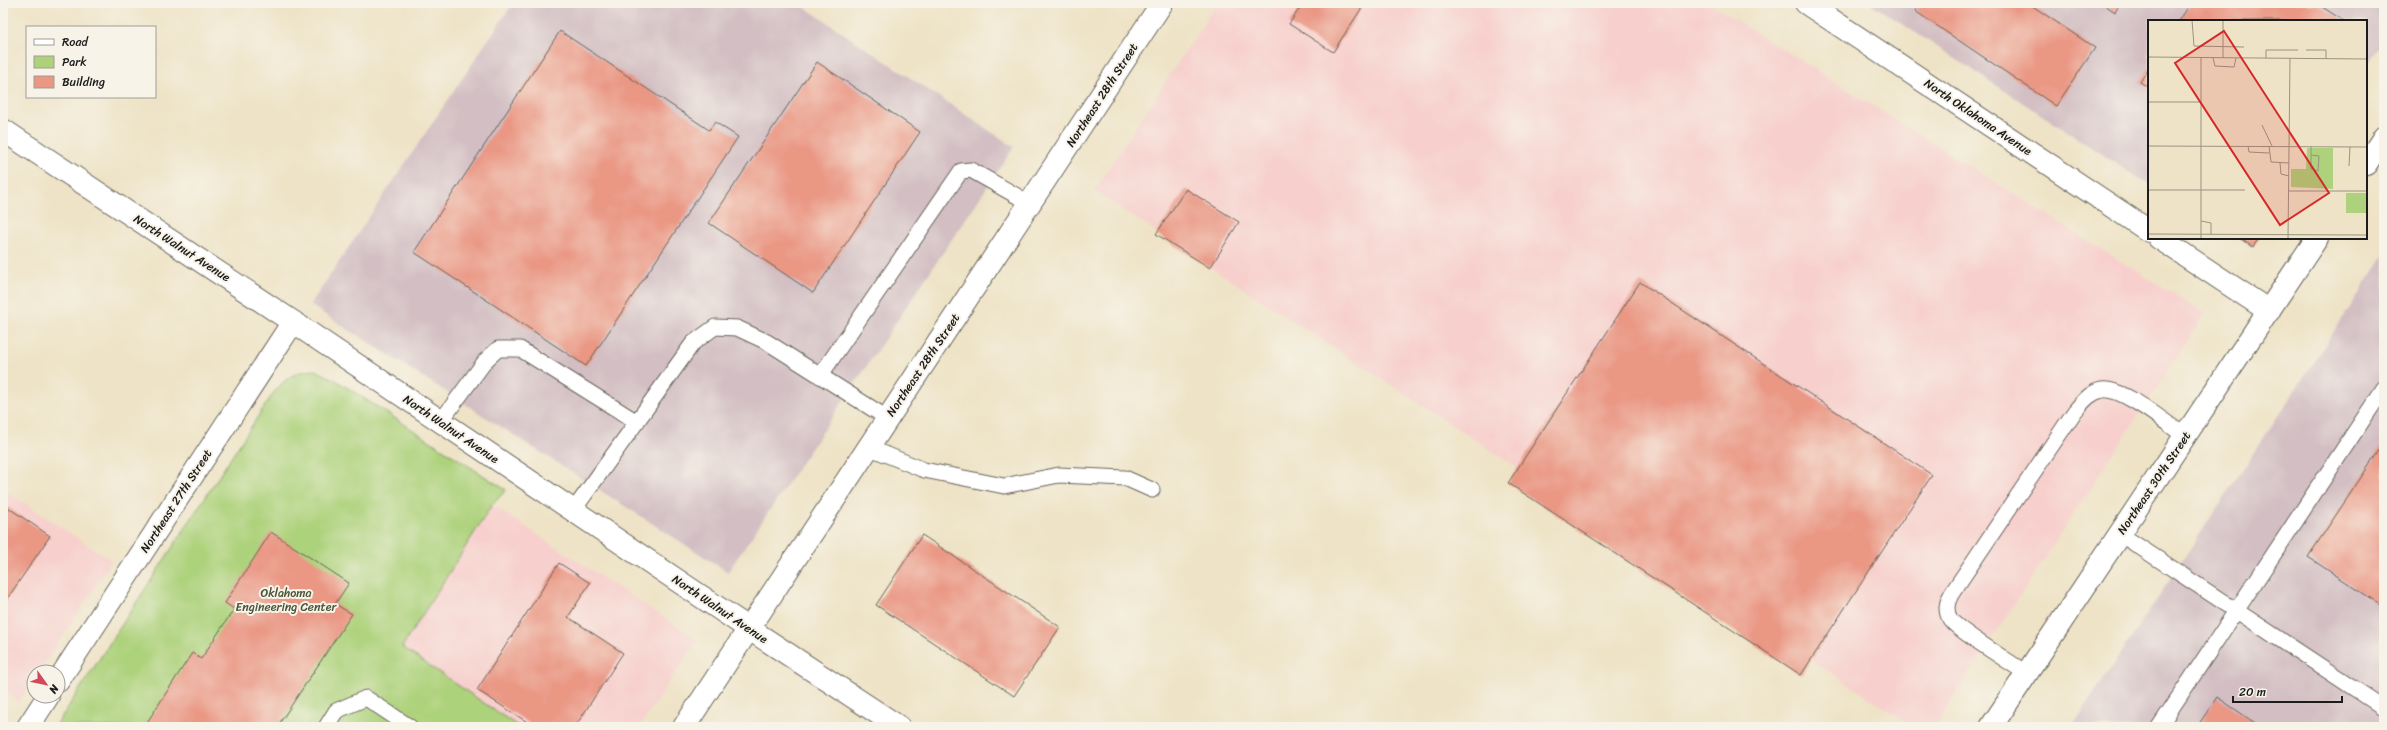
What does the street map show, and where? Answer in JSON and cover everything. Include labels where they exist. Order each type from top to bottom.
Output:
[{"type":"street","name":"Northeast 28th Street","points":[[684,727],[1162,3]]},
{"type":"street","name":"North Oklahoma Avenue","points":[[1811,4],[2148,230]]},
{"type":"street","name":"North Walnut Avenue","points":[[3,130],[293,322],[748,628],[899,727]]},
{"type":"street","points":[[2367,162],[2384,137]]},
{"type":"street","points":[[2161,239],[2269,311]]},
{"type":"street","name":"Northeast 30th Street","points":[[1991,727],[2316,239]]},
{"type":"street","name":"Northeast 27th Street","points":[[66,669],[293,322]]},
{"type":"street","points":[[28,727],[43,704]]},
{"type":"lane","points":[[820,376],[961,171],[971,170],[1030,204]]},
{"type":"lane","points":[[573,511],[693,343],[715,327],[737,328],[749,333],[887,418]]},
{"type":"lane","points":[[441,422],[486,360],[498,349],[520,349],[637,422]]},
{"type":"lane","points":[[2159,727],[2384,388]]},
{"type":"lane","points":[[2027,674],[1964,631],[1951,619],[1947,609],[1948,599],[2075,411],[2088,396],[2102,390],[2116,392],[2130,399],[2185,436]]},
{"type":"lane","points":[[868,447],[924,470],[1004,486],[1059,475],[1125,478],[1152,490]]},
{"type":"lane","points":[[2120,534],[2384,708]]},
{"type":"lane","points":[[326,727],[336,711],[366,698],[410,727]]},
{"type":"shaded area","points":[[513,3],[798,3],[1014,147],[728,572],[310,305]]},
{"type":"shaded area","points":[[1217,3],[1709,3],[2205,314],[1934,727],[1914,727],[1094,191]]},
{"type":"shaded area","points":[[1870,3],[2384,3],[2384,39],[2367,65],[2367,20],[2148,20],[2148,184]]},
{"type":"shaded area","points":[[2384,256],[2384,727],[2072,727]]},
{"type":"shaded area","points":[[3,489],[112,561],[44,664],[26,664],[26,691],[19,702],[3,688]]},
{"type":"shaded area","points":[[492,505],[698,640],[639,727],[519,727],[401,647]]},
{"type":"green space","name":"Oklahoma Engineering Center","points":[[315,370],[334,379],[506,490],[492,505],[402,647],[519,727],[55,727],[272,395],[281,384],[295,374]]},
{"type":"building","points":[[1303,3],[1365,3],[1333,52],[1289,24]]},
{"type":"building","points":[[1921,3],[2028,3],[2095,48],[2056,106],[1915,11]]},
{"type":"building","points":[[2102,3],[2121,3],[2115,12]]},
{"type":"building","points":[[2191,3],[2316,3],[2342,20],[2180,20]]},
{"type":"building","points":[[560,31],[709,130],[715,122],[738,137],[586,366],[414,252]]},
{"type":"building","points":[[817,62],[920,132],[813,293],[709,223]]},
{"type":"building","points":[[2148,70],[2148,87],[2140,82]]},
{"type":"building","points":[[1186,189],[1239,222],[1210,268],[1156,234]]},
{"type":"building","points":[[2241,239],[2258,239],[2253,247]]},
{"type":"building","points":[[1640,282],[1932,475],[1801,675],[1508,483]]},
{"type":"building","points":[[2384,443],[2384,607],[2308,557]]},
{"type":"building","points":[[3,504],[50,536],[3,605]]},
{"type":"building","points":[[271,532],[349,583],[335,604],[352,614],[277,727],[144,727],[192,653],[201,659],[234,609],[225,603]]},
{"type":"building","points":[[922,535],[1060,627],[1014,696],[876,605]]},
{"type":"building","points":[[559,563],[590,583],[568,617],[623,653],[575,727],[535,727],[477,690]]},
{"type":"building","points":[[2217,697],[2261,727],[2197,727]]}]
